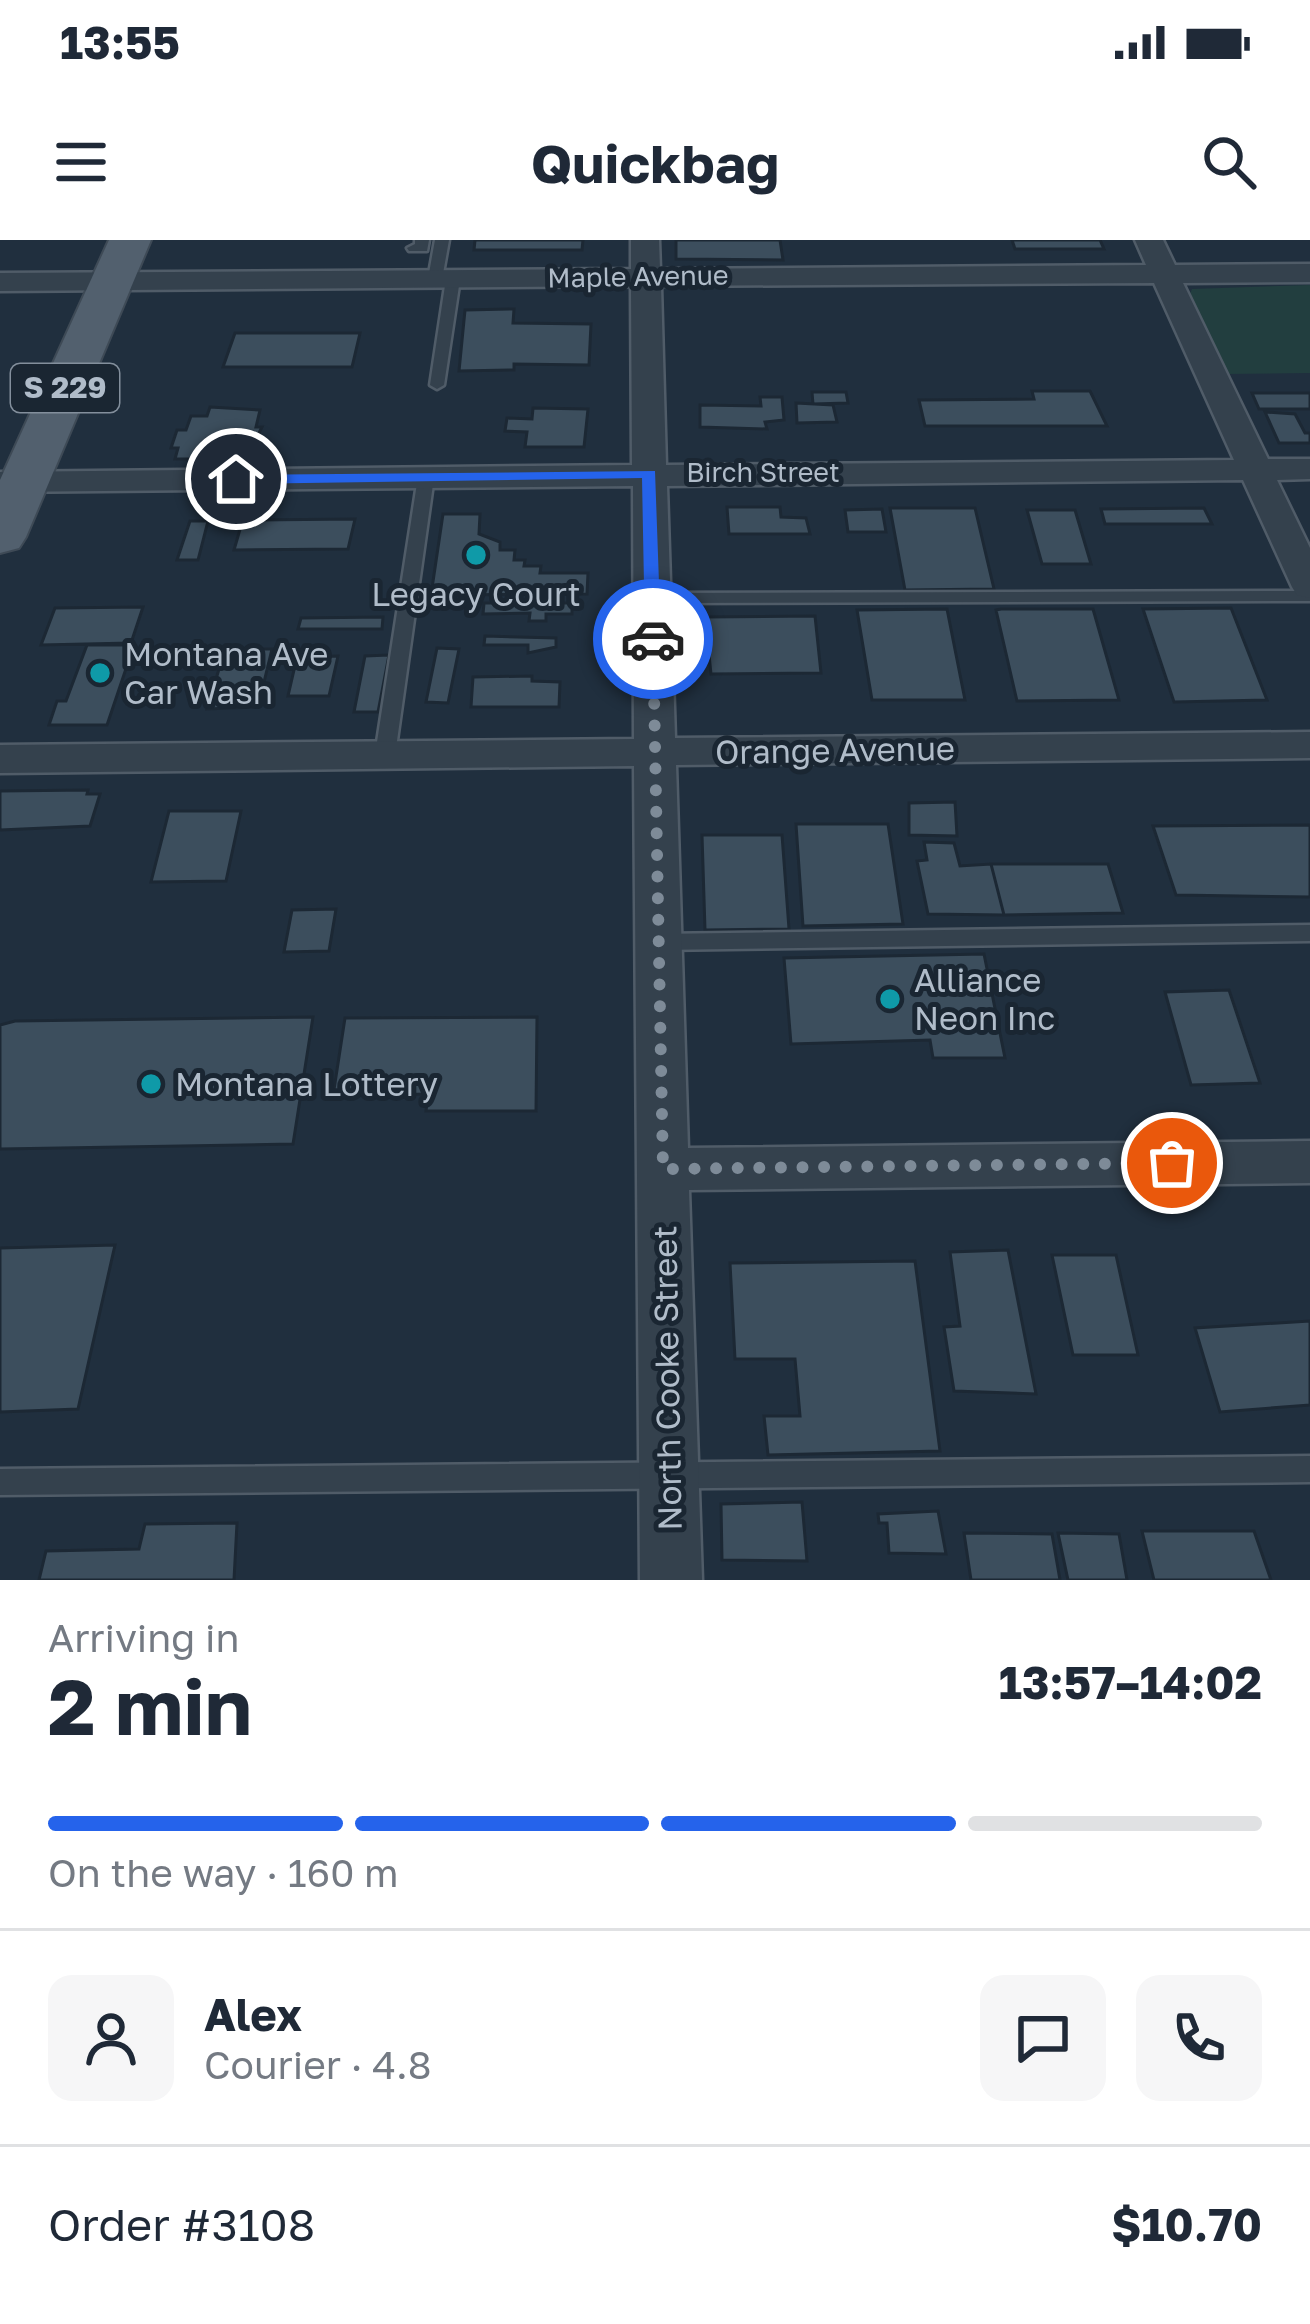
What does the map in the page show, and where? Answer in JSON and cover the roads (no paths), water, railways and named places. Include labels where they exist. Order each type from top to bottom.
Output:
[{"type":"main road","name":"S 229","points":[[0,537],[12,482],[130,240]]},
{"type":"street","points":[[1149,240],[1310,591]]},
{"type":"street","name":"Maple Avenue","points":[[0,282],[444,279],[646,258],[1165,273],[1310,272]]},
{"type":"street","name":"North Cooke Street","points":[[646,258],[671,1580]]},
{"type":"street","name":"Birch Street","points":[[12,482],[1310,469]]},
{"type":"street","name":"Orange Avenue","points":[[0,759],[1310,745]]},
{"type":"street","points":[[663,1169],[1310,1162]]},
{"type":"lane","points":[[419,246],[441,244],[444,279],[437,385]]},
{"type":"lane","points":[[386,754],[426,477]]},
{"type":"lane","points":[[652,598],[1310,591]]},
{"type":"lane","points":[[658,942],[1310,933]]},
{"type":"lane","points":[[0,1482],[1310,1469]]},
{"type":"place","name":"Legacy Court","points":[[476,555]]},
{"type":"place","name":"Montana Ave Car Wash","points":[[100,673]]},
{"type":"place","name":"Alliance Neon Inc","points":[[890,999]]},
{"type":"place","name":"Montana Lottery","points":[[151,1084]]}]
